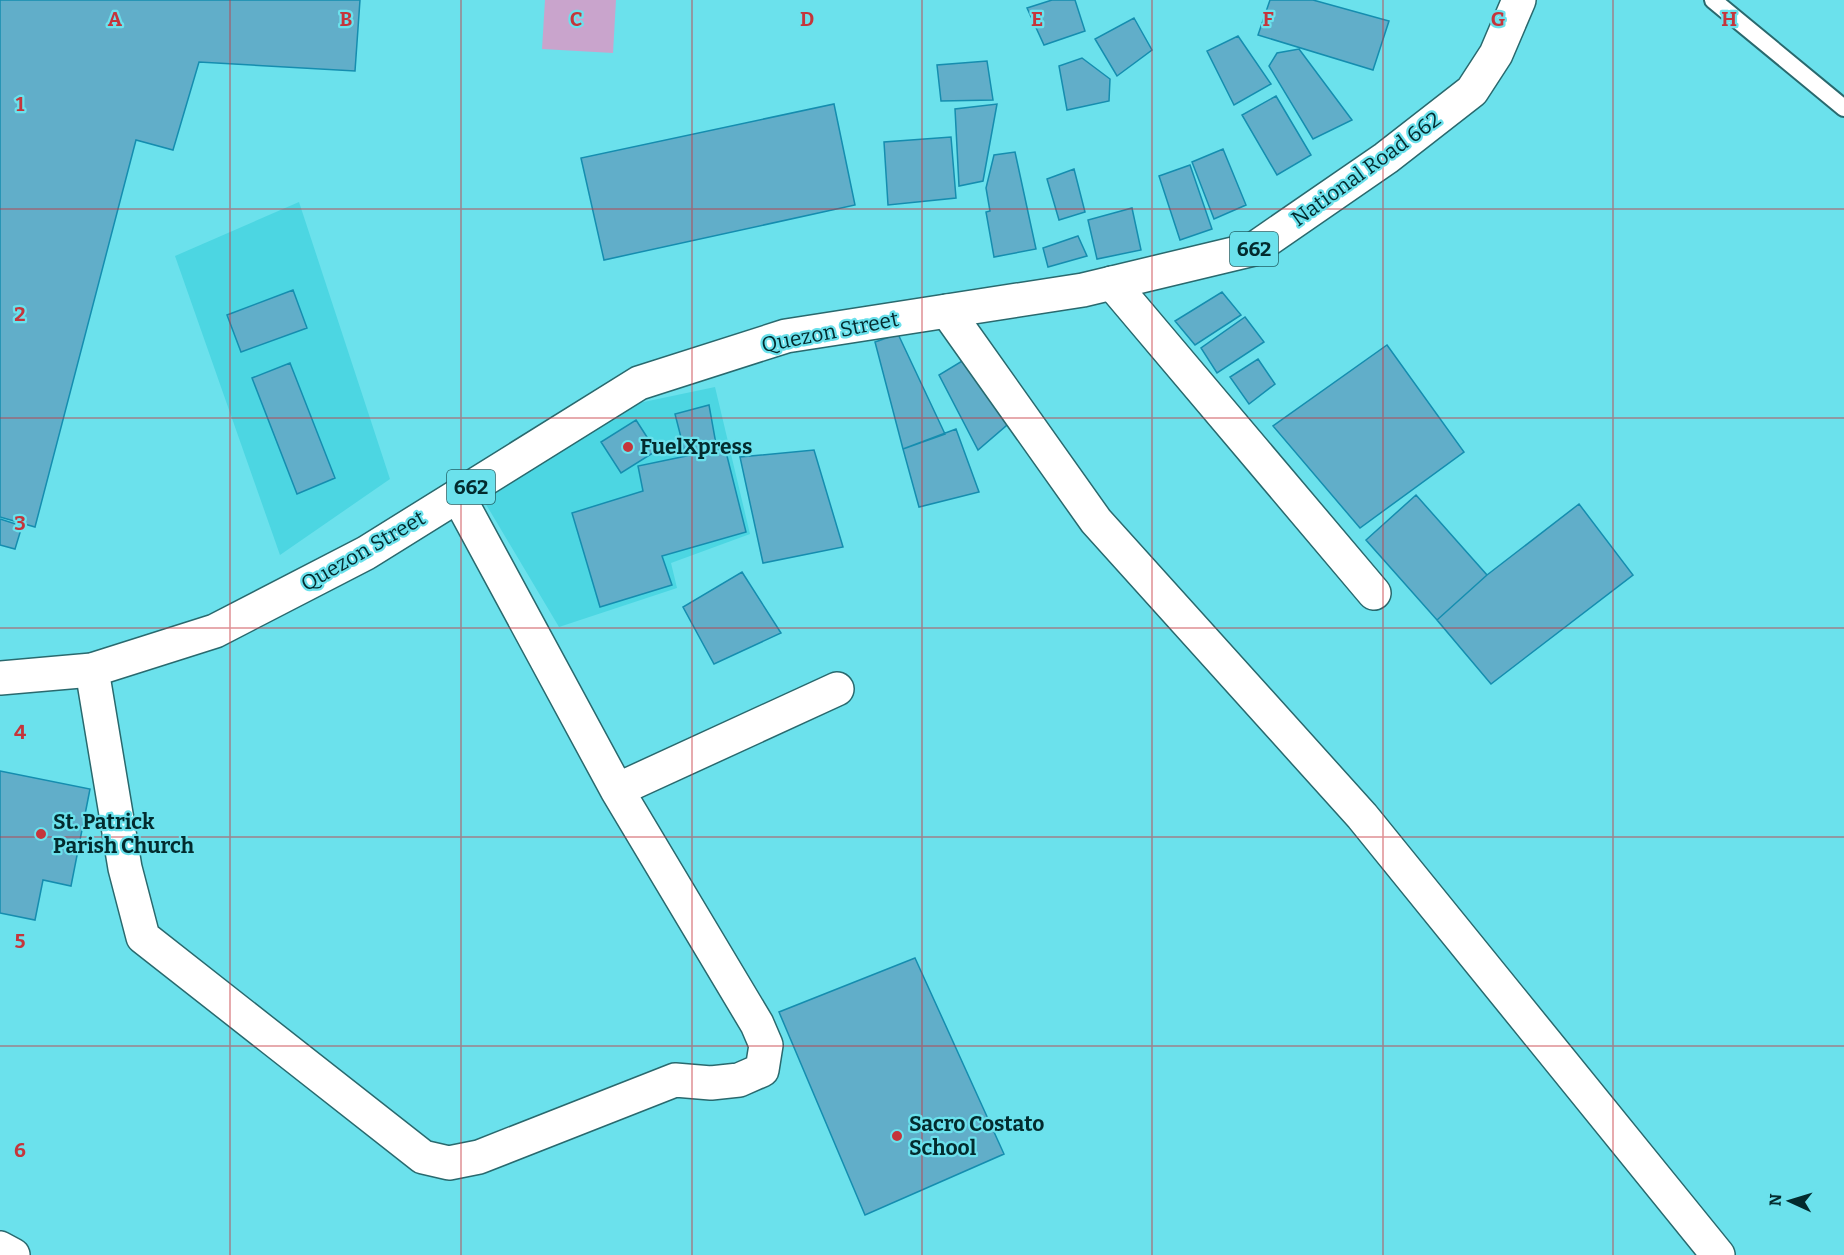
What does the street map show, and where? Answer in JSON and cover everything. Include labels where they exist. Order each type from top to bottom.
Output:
[{"type":"street","name":"National Road 662","points":[[947,311],[1083,290],[1254,249],[1386,158],[1472,91],[1496,54],[1519,0]]},
{"type":"street","points":[[1112,283],[1374,593]]},
{"type":"street","points":[[947,311],[1096,521],[1362,816],[1718,1255]]},
{"type":"street","name":"Quezon Street","points":[[0,678],[92,670],[215,631],[366,553],[639,383],[786,336],[947,311]]},
{"type":"street","points":[[92,670],[125,868],[143,936],[423,1157],[449,1163],[479,1157],[675,1080],[711,1083],[739,1080],[762,1070],[766,1045],[757,1024],[617,790],[458,496]]},
{"type":"street","points":[[617,790],[837,689]]},
{"type":"street","points":[[0,1248],[13,1255]]},
{"type":"lane","points":[[1713,0],[1844,108]]},
{"type":"shaded area","points":[[545,0],[616,0],[613,53],[542,49]]},
{"type":"shaded area","points":[[299,202],[390,479],[280,555],[175,256]]},
{"type":"shaded area","points":[[715,387],[750,534],[671,563],[677,588],[559,627],[484,501],[634,404]]},
{"type":"building","points":[[0,0],[360,0],[355,71],[199,62],[173,150],[136,140],[35,527],[0,517]]},
{"type":"building","points":[[1052,0],[1075,0],[1085,31],[1044,45],[1027,8]]},
{"type":"building","points":[[1270,0],[1313,0],[1389,21],[1373,70],[1258,35]]},
{"type":"building","points":[[1134,18],[1152,50],[1117,76],[1095,39]]},
{"type":"building","points":[[1238,36],[1271,84],[1234,105],[1207,51]]},
{"type":"building","points":[[1299,49],[1352,120],[1313,139],[1269,66],[1277,53]]},
{"type":"building","points":[[1082,58],[1110,79],[1109,101],[1067,110],[1059,66]]},
{"type":"building","points":[[987,61],[993,100],[941,101],[937,65]]},
{"type":"building","points":[[1276,96],[1311,155],[1277,175],[1242,115]]},
{"type":"building","points":[[834,104],[855,205],[604,260],[581,158]]},
{"type":"building","points":[[997,104],[983,181],[959,186],[955,109]]},
{"type":"building","points":[[951,137],[956,198],[888,205],[884,142]]},
{"type":"building","points":[[1223,149],[1246,205],[1214,219],[1192,162]]},
{"type":"building","points":[[1015,152],[1036,249],[994,257],[986,212],[990,211],[986,188],[994,155]]},
{"type":"building","points":[[1190,165],[1212,229],[1180,240],[1159,176]]},
{"type":"building","points":[[1074,169],[1085,212],[1059,220],[1047,179]]},
{"type":"building","points":[[1132,208],[1141,250],[1097,259],[1088,220]]},
{"type":"building","points":[[1078,236],[1087,256],[1048,267],[1043,248]]},
{"type":"building","points":[[293,290],[307,328],[241,352],[227,315]]},
{"type":"building","points":[[1222,292],[1241,315],[1195,345],[1175,321]]},
{"type":"building","points":[[1245,317],[1264,342],[1217,373],[1201,348]]},
{"type":"building","points":[[898,334],[945,434],[903,449],[875,342]]},
{"type":"building","points":[[1387,345],[1464,452],[1360,528],[1273,426]]},
{"type":"building","points":[[972,355],[1014,419],[978,450],[939,375]]},
{"type":"building","points":[[1258,359],[1275,384],[1249,404],[1230,377]]},
{"type":"building","points":[[290,363],[335,478],[297,494],[252,378]]},
{"type":"building","points":[[709,405],[716,444],[685,453],[675,414]]},
{"type":"building","name":"FuelXpress","points":[[636,420],[656,451],[621,473],[601,442]]},
{"type":"building","points":[[956,429],[979,492],[919,507],[903,449]]},
{"type":"building","points":[[725,448],[746,532],[662,556],[672,585],[600,607],[572,513],[643,491],[638,466]]},
{"type":"building","points":[[814,450],[843,547],[763,563],[740,457]]},
{"type":"building","points":[[1416,495],[1487,575],[1437,620],[1366,540]]},
{"type":"building","points":[[1579,504],[1633,575],[1491,684],[1437,620],[1487,575]]},
{"type":"building","points":[[0,519],[22,526],[15,549],[0,545]]},
{"type":"building","points":[[742,572],[781,633],[714,664],[683,607]]},
{"type":"building","name":"St. Patrick Parish Church","points":[[0,771],[90,789],[71,886],[43,880],[35,920],[0,913]]},
{"type":"building","points":[[915,958],[1004,1154],[865,1215],[779,1012]]},
{"type":"place","name":"FuelXpress","points":[[628,447]]},
{"type":"place","name":"St. Patrick Parish Church","points":[[41,834]]},
{"type":"place","name":"Sacro Costato School","points":[[897,1136]]}]
